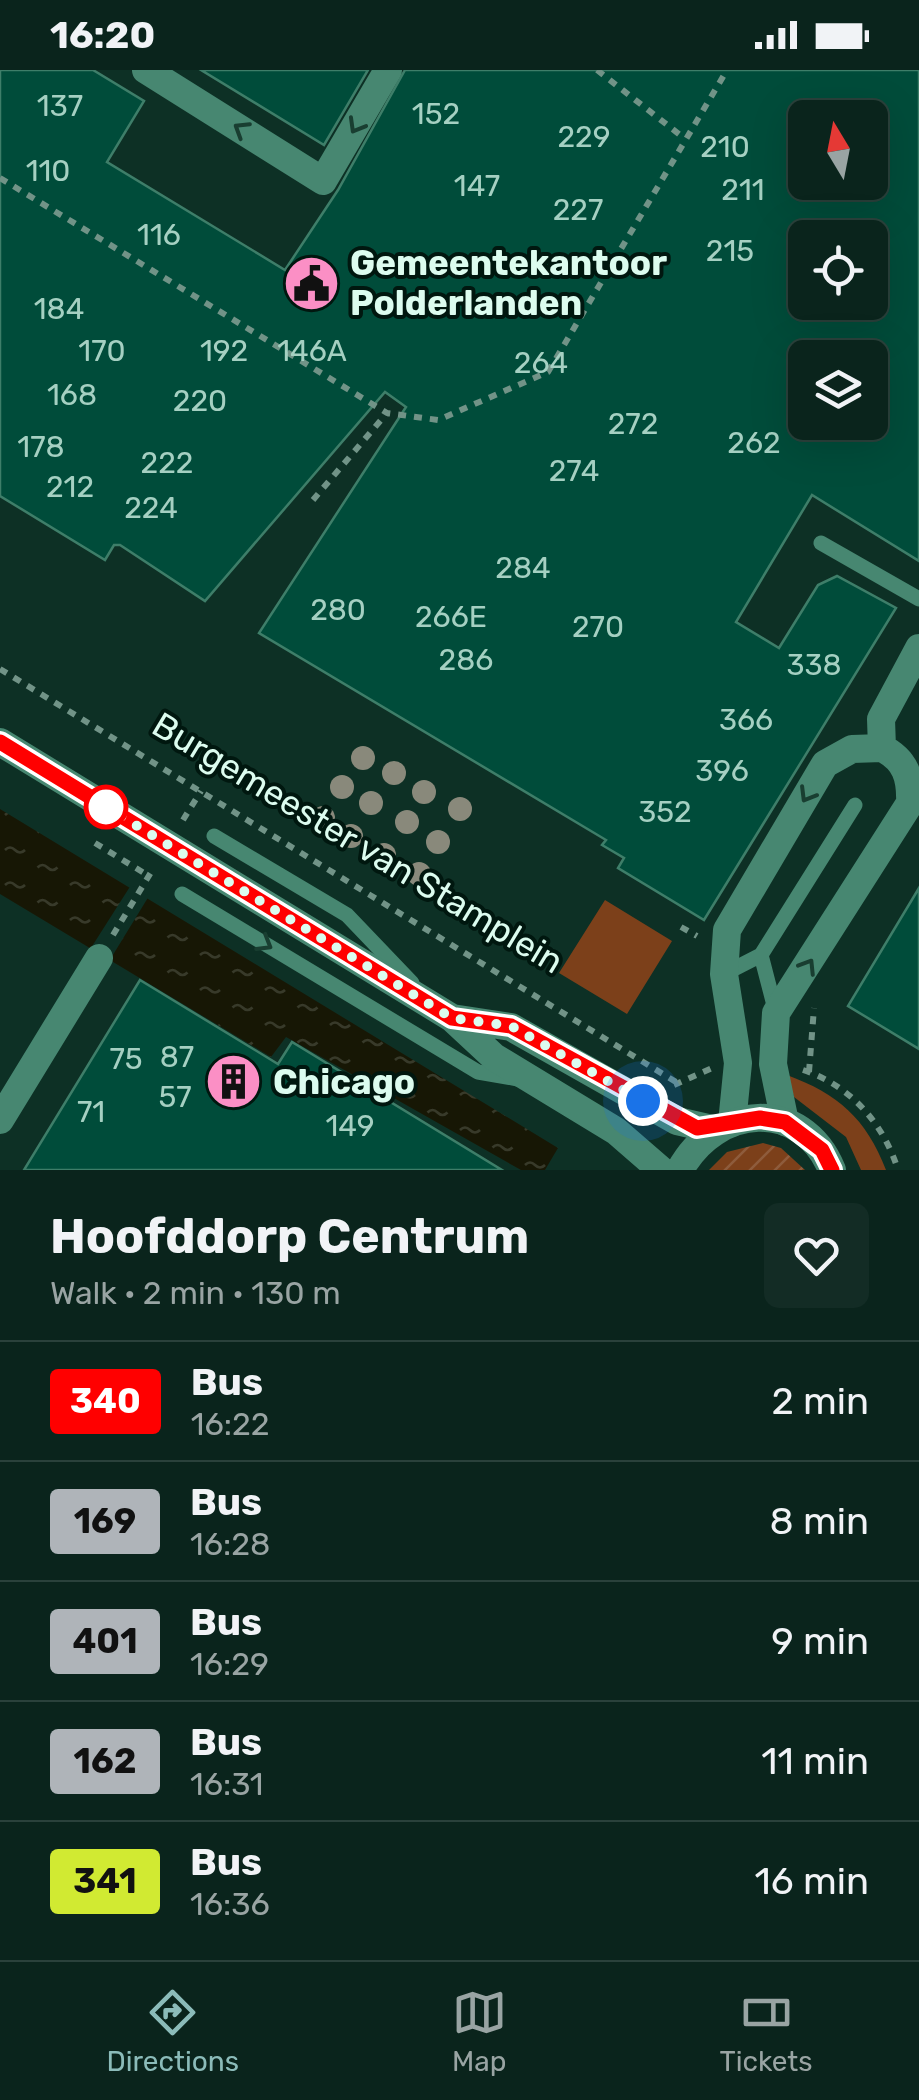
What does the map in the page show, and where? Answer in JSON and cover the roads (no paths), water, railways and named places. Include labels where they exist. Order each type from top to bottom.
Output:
[{"type":"street","points":[[146,70],[323,181],[388,70]]},
{"type":"street","points":[[882,748],[881,719],[919,648]]},
{"type":"street","points":[[0,742],[444,1013],[494,1057],[632,1142],[661,1170]]},
{"type":"street","points":[[680,1170],[722,1126],[738,1063],[724,974],[727,930],[825,764],[852,749],[882,748],[904,766],[911,782],[910,803],[776,1013],[773,1064],[785,1122]]},
{"type":"street","points":[[0,1120],[99,958]]},
{"type":"street","points":[[732,1010],[776,1013]]},
{"type":"street","points":[[444,1013],[511,1026],[678,1121],[722,1126],[760,1118],[785,1122],[822,1150],[832,1170]]},
{"type":"lane","points":[[821,543],[919,599]]},
{"type":"lane","points":[[724,974],[761,955],[855,805]]},
{"type":"lane","points":[[214,836],[346,915],[444,1013]]},
{"type":"lane","points":[[182,894],[478,1072],[540,1083]]},
{"type":"lane","points":[[761,955],[776,1013]]},
{"type":"water","points":[[0,809],[558,1148],[545,1170],[521,1170],[286,1037],[271,1057],[0,894]]},
{"type":"place","name":"Gemeentekantoor Polderlanden","points":[[311,283]]},
{"type":"place","name":"Chicago","points":[[234,1082]]}]
